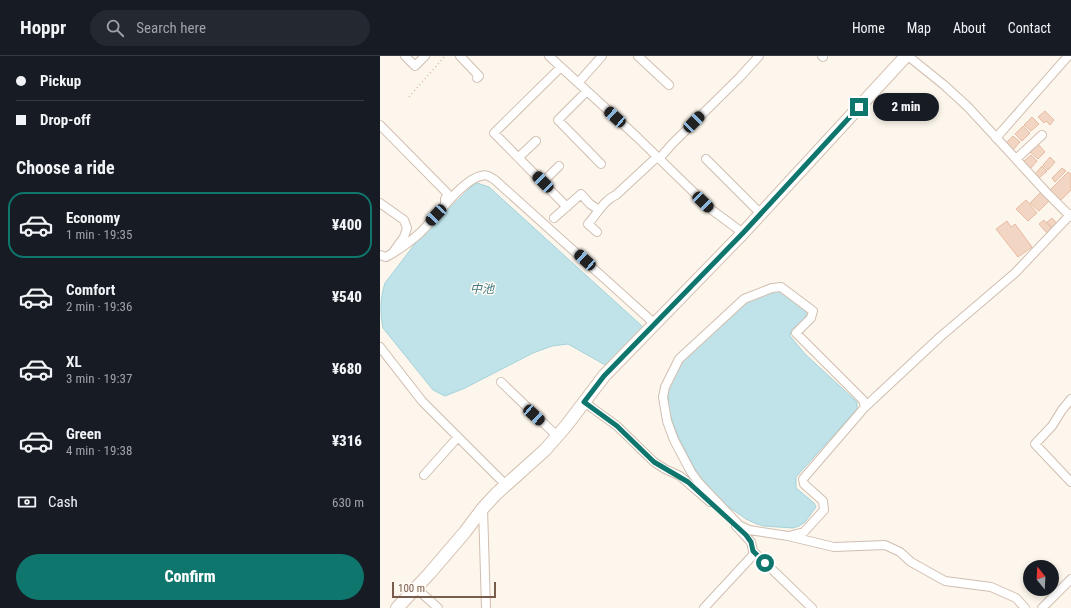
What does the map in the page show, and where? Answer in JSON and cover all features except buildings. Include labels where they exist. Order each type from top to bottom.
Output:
[{"type":"street","points":[[405,56],[415,66],[425,56]]},
{"type":"street","points":[[460,56],[479,76],[477,78]]},
{"type":"street","points":[[549,56],[712,210],[743,233]]},
{"type":"street","points":[[578,82],[602,56]]},
{"type":"street","points":[[638,56],[669,85]]},
{"type":"street","points":[[597,232],[588,224],[599,210],[611,197],[616,195],[658,158],[739,78],[759,56]]},
{"type":"street","points":[[396,608],[416,588],[465,532],[483,508],[506,485],[520,474],[557,436],[604,376],[761,214],[907,56],[944,85],[968,107],[1071,215],[1016,273],[940,337],[865,407],[803,479],[804,484],[823,501],[824,510],[804,532],[788,536]]},
{"type":"street","points":[[996,138],[1068,56]]},
{"type":"street","points":[[561,67],[494,133],[567,206]]},
{"type":"street","points":[[587,91],[558,120],[601,164]]},
{"type":"street","points":[[380,125],[448,194]]},
{"type":"street","points":[[1016,159],[1042,135]]},
{"type":"street","points":[[519,157],[536,141]]},
{"type":"street","points":[[706,159],[761,214]]},
{"type":"street","points":[[543,182],[559,166]]},
{"type":"street","points":[[380,255],[386,257],[400,249],[420,232],[465,184],[481,175],[487,175],[495,180],[655,324]]},
{"type":"street","points":[[445,206],[445,199],[448,194],[460,185],[465,184]]},
{"type":"street","points":[[554,218],[581,194],[590,204],[599,210]]},
{"type":"street","points":[[380,203],[404,220],[407,228],[404,237],[392,254]]},
{"type":"street","points":[[865,407],[863,400],[796,333],[811,318],[813,311],[781,287],[772,288],[744,299],[679,359],[663,397],[667,421],[674,440],[691,472],[699,483],[740,525],[750,530],[788,536],[834,547],[885,545],[900,552],[911,562],[946,581],[991,587],[1016,598],[1025,608]]},
{"type":"street","points":[[380,347],[422,401],[506,485]]},
{"type":"street","points":[[501,382],[510,397],[532,418],[557,436]]},
{"type":"street","points":[[1071,399],[1052,426],[1035,444],[1071,482]]},
{"type":"street","points":[[584,402],[617,426],[654,462],[688,482],[746,535],[751,542],[753,551],[812,608]]},
{"type":"street","points":[[424,475],[432,462],[458,437]]},
{"type":"street","points":[[483,508],[486,608]]},
{"type":"street","points":[[704,608],[755,553]]},
{"type":"street","points":[[1042,608],[1071,579]]},
{"type":"street","points":[[416,588],[438,608]]},
{"type":"path","points":[[409,97],[445,56]]},
{"type":"water","name":"中池","points":[[477,183],[489,187],[643,327],[607,366],[568,344],[552,346],[533,353],[465,388],[445,396],[433,390],[383,328],[381,306],[385,283],[421,236],[472,186]]},
{"type":"water","points":[[782,290],[792,297],[806,311],[806,319],[791,330],[790,336],[805,354],[857,402],[857,409],[796,477],[796,488],[814,503],[816,507],[805,522],[793,528],[764,526],[757,524],[746,519],[726,505],[698,475],[678,436],[669,412],[668,396],[669,387],[676,370],[685,358],[709,334],[753,297],[769,291]]},
{"type":"route","points":[[765,563],[753,551],[751,542],[746,535],[688,482],[654,462],[617,426],[584,402],[604,376],[743,233],[859,107]]}]
